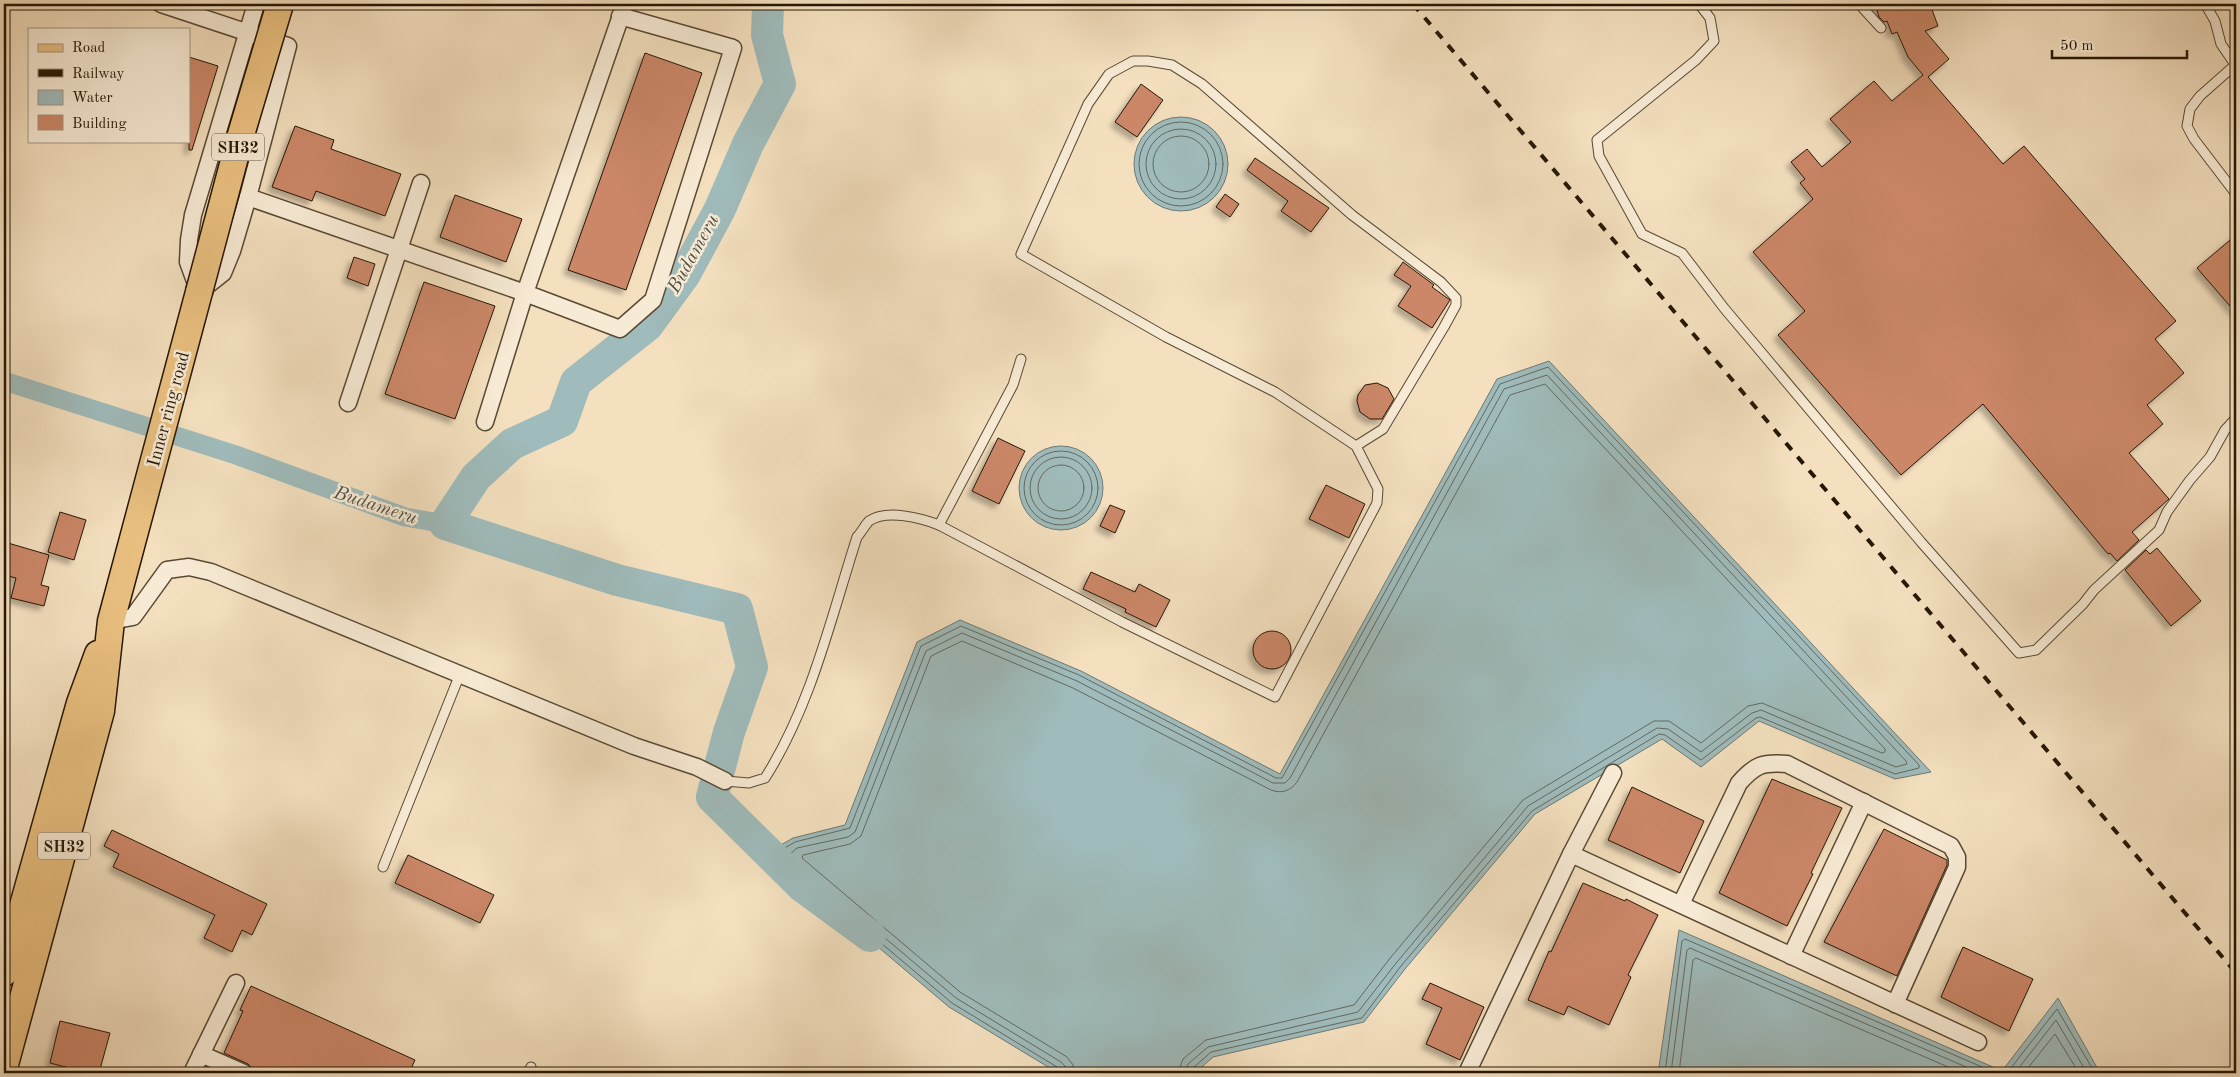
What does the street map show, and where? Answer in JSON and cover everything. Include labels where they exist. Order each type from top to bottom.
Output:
[{"type":"main road","name":"SH32","points":[[199,292],[240,138],[280,4]]},
{"type":"main road","name":"Inner ring road","points":[[111,621],[199,292]]},
{"type":"main road","name":"SH32","points":[[4,972],[80,703],[111,621]]},
{"type":"main road","name":"SH32","points":[[4,1068],[101,711],[111,621]]},
{"type":"street","points":[[161,4],[247,33],[288,46],[248,197],[223,273],[199,292],[188,262],[188,240],[193,215],[247,33],[256,4]]},
{"type":"street","points":[[248,197],[525,293],[620,329],[653,300],[733,48],[623,10],[525,293],[484,422]]},
{"type":"street","points":[[348,403],[422,183]]},
{"type":"street","points":[[111,621],[133,617],[167,570],[189,567],[211,572],[634,746],[697,767],[725,781]]},
{"type":"street","points":[[1681,904],[1739,783],[1752,768],[1769,763],[1787,764],[1951,846],[1957,857],[1957,867],[1895,1004]]},
{"type":"street","points":[[1467,1073],[1571,854],[1613,773]]},
{"type":"street","points":[[1791,956],[1864,802]]},
{"type":"street","points":[[1571,854],[1978,1042]]},
{"type":"street","points":[[192,1073],[236,983]]},
{"type":"street","points":[[201,1054],[244,1073]]},
{"type":"lane","points":[[1699,4],[1710,18],[1714,41],[1696,60],[1597,140],[1599,156],[1642,234],[1682,253],[1724,308],[1922,542],[2020,653],[2036,650],[2083,604],[2094,590],[2159,530],[2167,512],[2190,480],[2210,457],[2226,430],[2236,418]]},
{"type":"lane","points":[[1859,4],[1881,28]]},
{"type":"lane","points":[[2205,4],[2215,21],[2221,44],[2235,65],[2200,96],[2190,109],[2187,126],[2194,139],[2236,194]]},
{"type":"lane","points":[[725,781],[749,783],[765,778],[774,764],[799,716],[857,537],[869,522],[882,517],[907,516],[939,525],[1122,622],[1275,697],[1376,502],[1378,489],[1356,446],[1275,392],[1166,337],[1021,254],[1088,104],[1110,74],[1132,61],[1148,61],[1172,65],[1194,79],[1352,215],[1441,282],[1456,298],[1456,305],[1444,327],[1383,429],[1356,446]]},
{"type":"lane","points":[[939,525],[1013,385],[1021,359]]},
{"type":"lane","points":[[383,867],[460,674]]},
{"type":"water","points":[[1181,117],[1199,121],[1214,131],[1224,146],[1228,164],[1224,182],[1214,197],[1199,207],[1181,211],[1163,207],[1148,197],[1138,182],[1134,164],[1138,146],[1148,131],[1163,121]]},
{"type":"water","points":[[1549,361],[1931,772],[1895,779],[1759,721],[1701,767],[1662,739],[1535,814],[1405,969],[1364,1022],[1213,1057],[1195,1073],[1058,1073],[949,1007],[767,853],[793,838],[845,825],[917,642],[960,620],[1081,671],[1280,774],[1497,379]]},
{"type":"water","points":[[1061,446],[1077,449],[1091,458],[1100,472],[1103,488],[1100,504],[1091,518],[1077,527],[1061,530],[1045,527],[1031,518],[1022,504],[1019,488],[1022,472],[1031,458],[1045,449]]},
{"type":"water","points":[[1679,930],[2002,1071],[2058,998],[2100,1073],[1660,1073],[1659,1067]]},
{"type":"building","points":[[1875,4],[1930,4],[1938,26],[1925,31],[1949,59],[1928,77],[2003,164],[2024,146],[2176,321],[2155,339],[2184,373],[2147,405],[2163,424],[2129,453],[2169,499],[2132,532],[2139,540],[2117,561],[2110,553],[2108,554],[1983,404],[1901,475],[1778,335],[1805,311],[1753,252],[1813,199],[1800,183],[1805,179],[1791,162],[1807,149],[1822,167],[1851,142],[1830,119],[1874,81],[1892,101],[1923,75],[1908,57],[1897,32],[1892,34],[1887,21],[1884,22],[1879,17]]},
{"type":"building","points":[[645,53],[702,73],[626,290],[568,270]]},
{"type":"building","points":[[190,57],[218,66],[192,150],[189,150]]},
{"type":"building","points":[[1141,84],[1163,100],[1137,137],[1115,122]]},
{"type":"building","points":[[295,126],[334,140],[331,149],[401,174],[385,216],[316,191],[312,201],[272,187]]},
{"type":"building","points":[[1255,158],[1329,208],[1311,232],[1281,211],[1288,201],[1247,170]]},
{"type":"building","points":[[1225,194],[1239,204],[1230,217],[1216,207]]},
{"type":"building","points":[[455,195],[522,219],[506,262],[440,237]]},
{"type":"building","points":[[2236,235],[2236,313],[2197,268]]},
{"type":"building","points":[[354,257],[375,264],[368,286],[347,278]]},
{"type":"building","points":[[1403,262],[1434,285],[1432,287],[1450,300],[1432,328],[1398,306],[1411,286],[1394,275]]},
{"type":"building","points":[[424,282],[495,306],[455,419],[385,394]]},
{"type":"building","points":[[1377,383],[1388,388],[1394,399],[1382,419],[1370,419],[1360,412],[1357,401],[1358,395],[1365,385]]},
{"type":"building","points":[[998,438],[1025,451],[999,504],[972,491]]},
{"type":"building","points":[[1326,485],[1365,504],[1349,538],[1309,519]]},
{"type":"building","points":[[1110,505],[1125,511],[1115,533],[1100,526]]},
{"type":"building","points":[[60,512],[86,520],[74,560],[48,552]]},
{"type":"building","points":[[8,543],[49,555],[41,585],[49,587],[44,606],[11,598],[16,578],[4,575],[4,557]]},
{"type":"building","points":[[2157,548],[2201,601],[2171,626],[2125,570],[2146,550],[2150,554]]},
{"type":"building","points":[[1091,572],[1135,592],[1139,584],[1170,600],[1156,627],[1125,612],[1126,609],[1083,589]]},
{"type":"building","points":[[1272,631],[1286,636],[1291,650],[1286,664],[1272,669],[1258,664],[1253,650],[1258,636]]},
{"type":"building","points":[[1772,779],[1842,808],[1811,873],[1813,874],[1787,926],[1719,893]]},
{"type":"building","points":[[1632,787],[1704,821],[1680,873],[1608,840]]},
{"type":"building","points":[[1884,829],[1947,860],[1947,865],[1897,976],[1824,942]]},
{"type":"building","points":[[112,830],[267,904],[252,935],[242,930],[232,952],[204,938],[215,915],[113,867],[119,854],[104,846]]},
{"type":"building","points":[[408,855],[494,895],[480,923],[395,883]]},
{"type":"building","points":[[1583,883],[1625,901],[1626,899],[1658,915],[1628,975],[1631,977],[1609,1025],[1568,1006],[1564,1015],[1528,1000],[1549,951],[1551,952]]},
{"type":"building","points":[[1963,947],[2033,979],[2009,1031],[1941,997]]},
{"type":"building","points":[[1430,983],[1484,1007],[1460,1060],[1426,1044],[1442,1008],[1422,999]]},
{"type":"building","points":[[251,986],[415,1060],[409,1073],[254,1073],[248,1064],[224,1053],[243,1011],[240,1010]]},
{"type":"building","points":[[60,1021],[110,1033],[99,1073],[89,1073],[50,1063]]},
{"type":"waterway","points":[[768,4],[767,35],[780,84],[748,144],[720,209],[685,274],[647,326],[576,382],[562,421],[512,444],[476,477],[445,524],[617,580],[737,609],[752,667],[729,732],[712,797],[802,886],[870,936]]},
{"type":"waterway","name":"Budameru","points":[[4,381],[236,455],[405,517],[445,524]]},
{"type":"railway","points":[[1413,4],[2236,973]]}]
